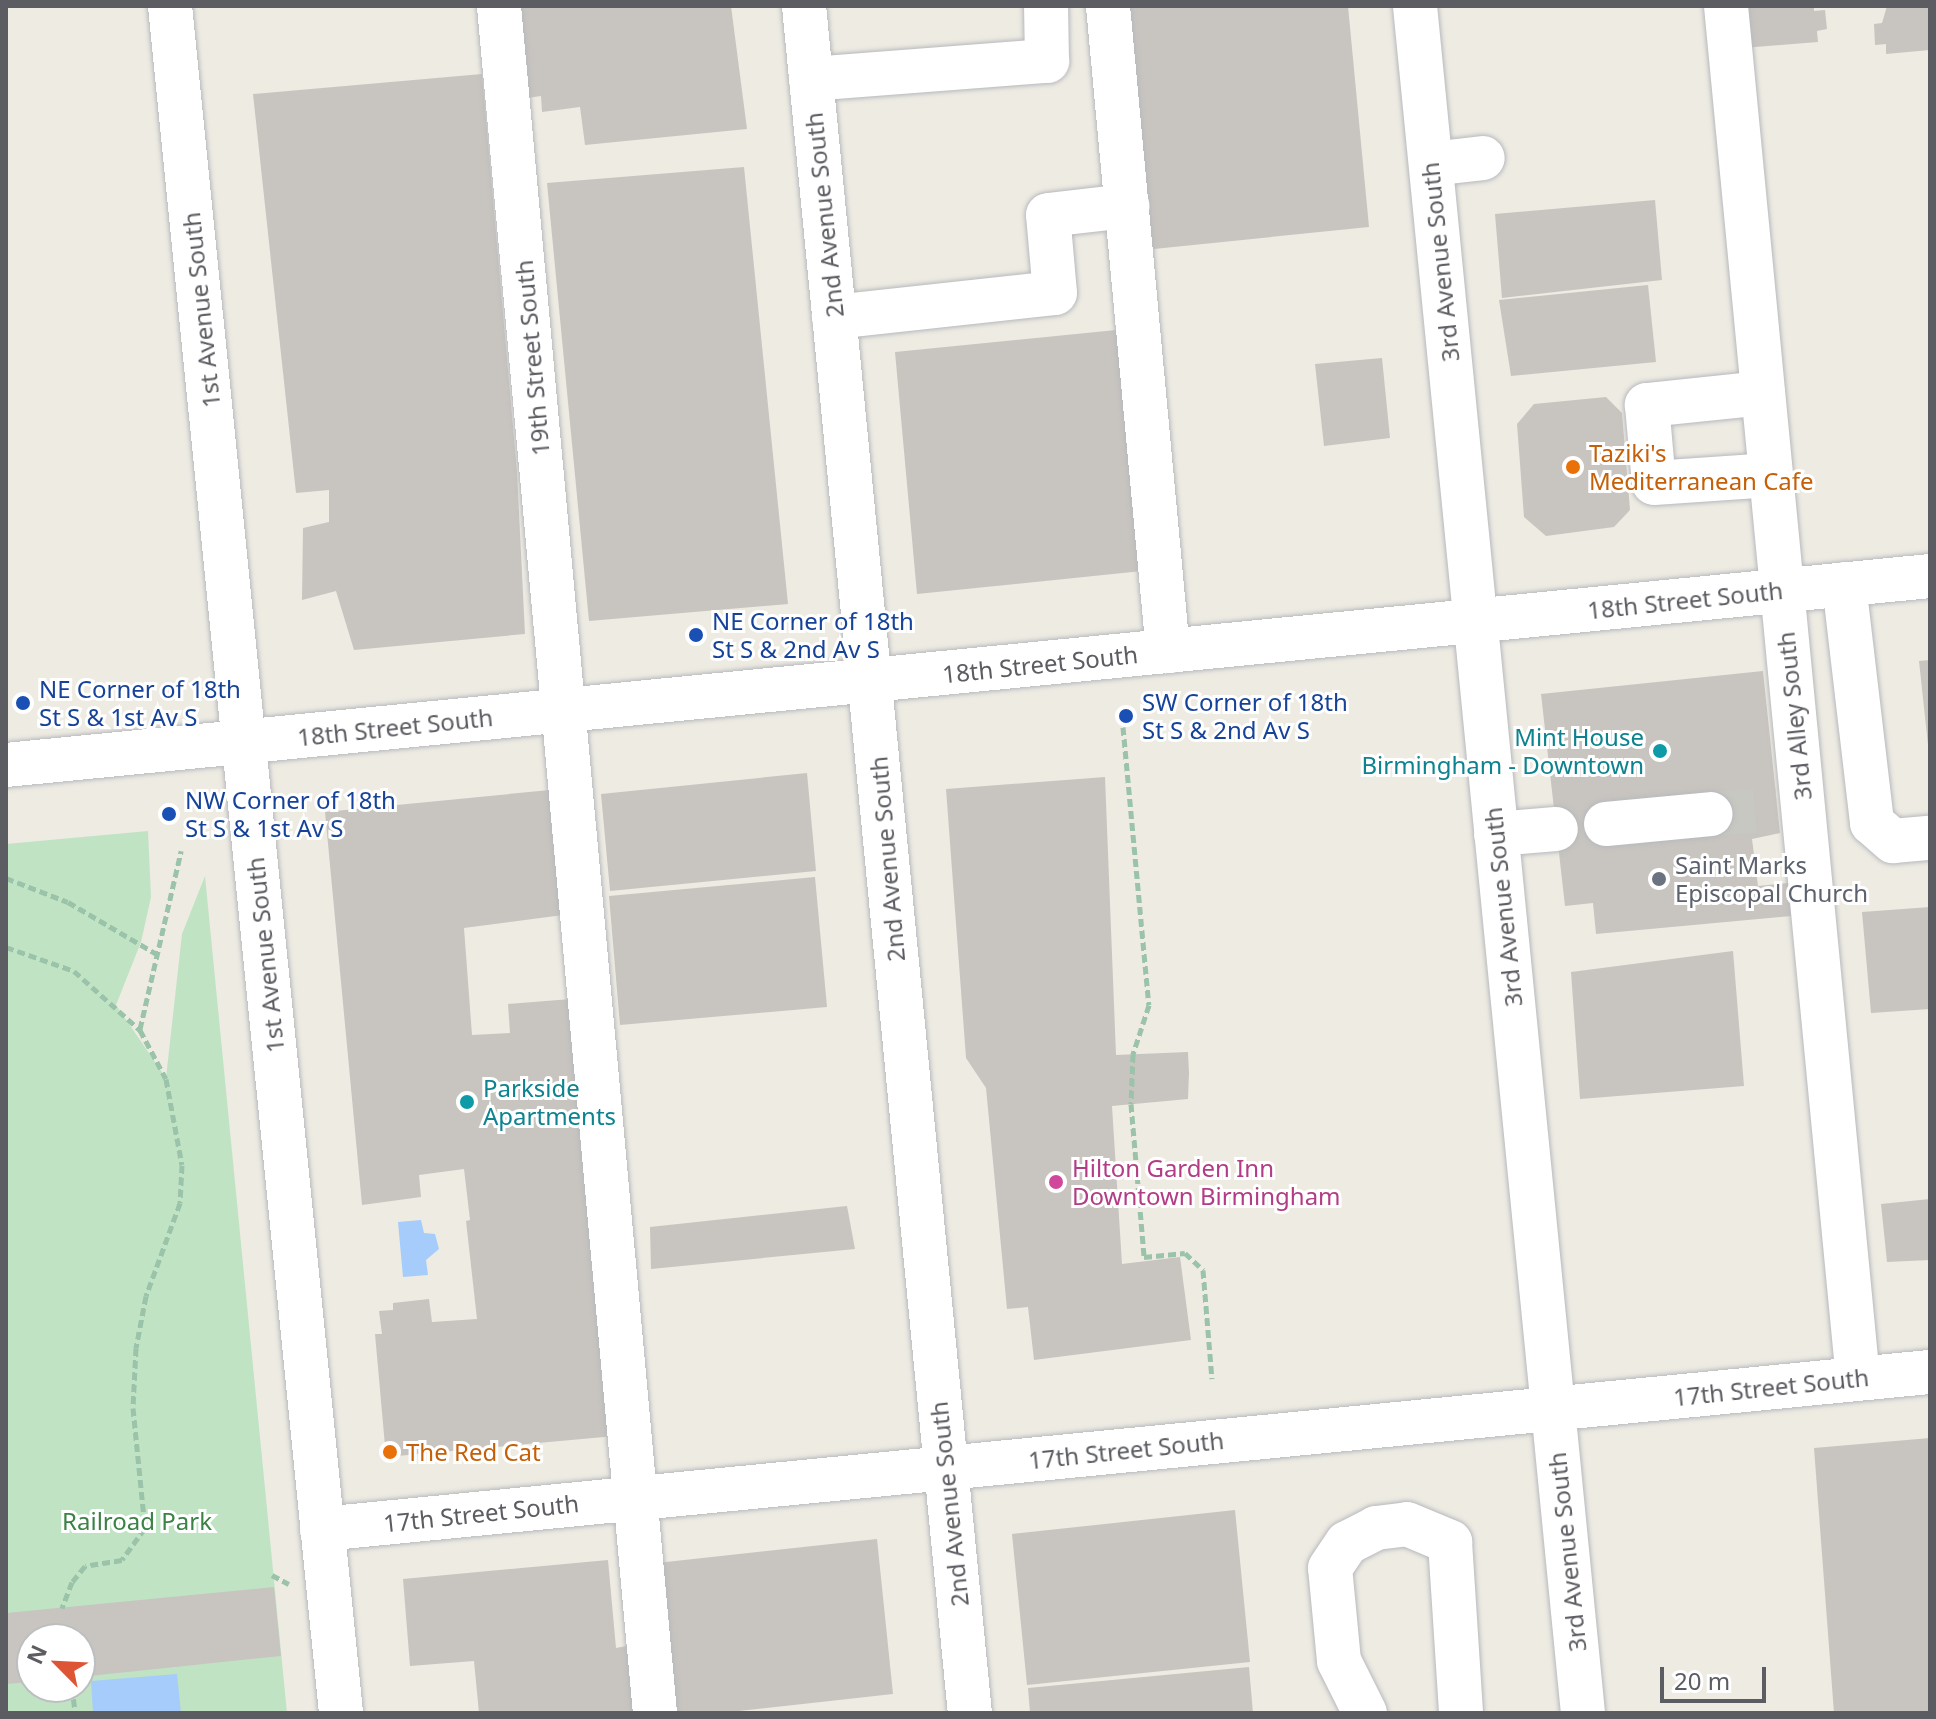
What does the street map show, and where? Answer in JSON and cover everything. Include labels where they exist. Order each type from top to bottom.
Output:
[{"type":"street","name":"1st Avenue South","points":[[170,6],[341,1713]]},
{"type":"street","name":"19th Street South","points":[[499,6],[567,710],[655,1713]]},
{"type":"street","name":"2nd Avenue South","points":[[804,6],[970,1713]]},
{"type":"street","points":[[811,79],[1047,61],[1046,6]]},
{"type":"street","points":[[1108,6],[1168,651]]},
{"type":"street","name":"3rd Avenue South","points":[[1415,6],[1583,1713]]},
{"type":"street","name":"3rd Alley South","points":[[1726,6],[1782,590],[1790,807],[1858,1379]]},
{"type":"street","points":[[1431,164],[1483,158]]},
{"type":"street","points":[[834,317],[1055,293],[1048,215],[1127,206]]},
{"type":"street","points":[[1763,393],[1647,405],[1654,483],[1771,475]]},
{"type":"street","name":"18th Street South","points":[[6,765],[1930,576]]},
{"type":"street","points":[[1844,584],[1872,823],[1893,841],[1930,838]]},
{"type":"street","points":[[1606,824],[1711,814]]},
{"type":"street","points":[[1496,834],[1556,829]]},
{"type":"street","name":"17th Street South","points":[[322,1529],[1930,1372]]},
{"type":"street","points":[[1365,1713],[1339,1661],[1330,1568],[1347,1543],[1376,1528],[1407,1524],[1450,1542],[1461,1713]]},
{"type":"path","points":[[1123,727],[1149,1005],[1133,1054],[1131,1104],[1144,1257],[1185,1253],[1203,1270],[1212,1379]]},
{"type":"path","points":[[140,1030],[160,956],[181,851]]},
{"type":"path","points":[[6,878],[68,902],[160,956]]},
{"type":"path","points":[[6,947],[74,971],[140,1030],[166,1079],[182,1165],[180,1203],[146,1296],[136,1348],[133,1408],[145,1528],[122,1560],[85,1566],[72,1582],[62,1608]]},
{"type":"path","points":[[272,1575],[289,1585]]},
{"type":"green space","name":"Railroad Park","points":[[148,831],[151,897],[141,942],[116,1005],[166,1078],[182,934],[205,876],[287,1713],[6,1713],[6,844]]},
{"type":"water","points":[[421,1220],[424,1233],[435,1234],[439,1249],[426,1260],[428,1275],[403,1277],[398,1222]]},
{"type":"water","points":[[177,1674],[181,1713],[93,1713],[96,1681]]},
{"type":"building","points":[[506,6],[731,6],[747,129],[585,145],[580,107],[542,112],[541,96],[513,100]]},
{"type":"building","points":[[1122,6],[1348,6],[1369,227],[1144,250]]},
{"type":"building","points":[[1740,6],[1814,6],[1814,11],[1825,10],[1827,29],[1817,31],[1818,42],[1743,48]]},
{"type":"building","points":[[1887,6],[1930,6],[1930,50],[1886,54],[1886,44],[1875,45],[1874,24],[1882,23]]},
{"type":"building","points":[[482,74],[517,472],[525,634],[354,650],[336,591],[302,600],[303,528],[329,522],[329,490],[296,493],[253,94]]},
{"type":"building","points":[[744,167],[788,604],[589,621],[547,183]]},
{"type":"building","points":[[1655,200],[1662,280],[1502,298],[1495,214]]},
{"type":"building","points":[[1648,285],[1656,362],[1511,376],[1499,300]]},
{"type":"building","points":[[1116,330],[1142,571],[917,594],[895,352]]},
{"type":"building","points":[[1382,358],[1390,438],[1324,446],[1315,364]]},
{"type":"building","name":"Taziki's Mediterranean Cafe","points":[[1606,397],[1622,413],[1630,510],[1614,527],[1546,536],[1524,517],[1517,424],[1534,404]]},
{"type":"building","points":[[1930,660],[1930,745],[1928,745],[1919,661]]},
{"type":"building","name":"Mint House Birmingham - Downtown","points":[[1763,671],[1780,833],[1752,839],[1758,886],[1788,883],[1791,916],[1596,934],[1593,903],[1565,906],[1541,694]]},
{"type":"building","points":[[807,773],[816,871],[610,891],[601,794]]},
{"type":"building","points":[[1105,777],[1116,1055],[1188,1052],[1189,1073],[1188,1099],[1112,1106],[1122,1264],[1180,1257],[1191,1340],[1034,1360],[1028,1307],[1007,1309],[986,1088],[966,1058],[946,789]]},
{"type":"building","name":"Parkside Apartments","points":[[550,790],[563,915],[464,928],[472,1035],[510,1033],[508,1004],[571,999],[615,1436],[386,1457],[375,1334],[382,1334],[379,1311],[393,1310],[393,1303],[429,1299],[432,1322],[477,1319],[466,1221],[470,1220],[464,1169],[419,1175],[421,1197],[362,1205],[325,812]]},
{"type":"building","points":[[815,877],[827,1007],[620,1025],[609,896]]},
{"type":"building","points":[[1930,907],[1930,1009],[1871,1013],[1862,912]]},
{"type":"building","points":[[1733,951],[1744,1086],[1580,1099],[1571,972]]},
{"type":"building","points":[[1930,1199],[1930,1260],[1887,1262],[1881,1204]]},
{"type":"building","points":[[847,1206],[855,1249],[651,1269],[650,1227]]},
{"type":"building","points":[[1930,1438],[1930,1713],[1834,1713],[1814,1448]]},
{"type":"building","points":[[1235,1510],[1250,1662],[1027,1685],[1012,1534]]},
{"type":"building","points":[[877,1539],[893,1694],[720,1713],[673,1713],[657,1563]]},
{"type":"building","points":[[608,1560],[616,1648],[631,1645],[638,1713],[479,1713],[474,1661],[410,1666],[403,1579]]},
{"type":"building","name":"Railroad Park","points":[[274,1587],[281,1656],[96,1675],[96,1623],[16,1623],[16,1683],[6,1684],[6,1613]]},
{"type":"building","points":[[1249,1667],[1253,1713],[1030,1713],[1028,1688]]},
{"type":"tunnel","points":[[1711,814],[1777,809]]},
{"type":"place","name":"Taziki's Mediterranean Cafe","points":[[1573,467]]},
{"type":"place","name":"NE Corner of 18th St S & 2nd Av S","points":[[696,635]]},
{"type":"place","name":"NE Corner of 18th St S & 1st Av S","points":[[23,703]]},
{"type":"place","name":"SW Corner of 18th St S & 2nd Av S","points":[[1126,716]]},
{"type":"place","name":"Mint House Birmingham - Downtown","points":[[1660,751]]},
{"type":"place","name":"NW Corner of 18th St S & 1st Av S","points":[[169,814]]},
{"type":"place","name":"Saint Marks Episcopal Church","points":[[1659,879]]},
{"type":"place","name":"Parkside Apartments","points":[[467,1102]]},
{"type":"place","name":"Hilton Garden Inn Downtown Birmingham","points":[[1056,1182]]},
{"type":"place","name":"The Red Cat","points":[[390,1452]]}]
